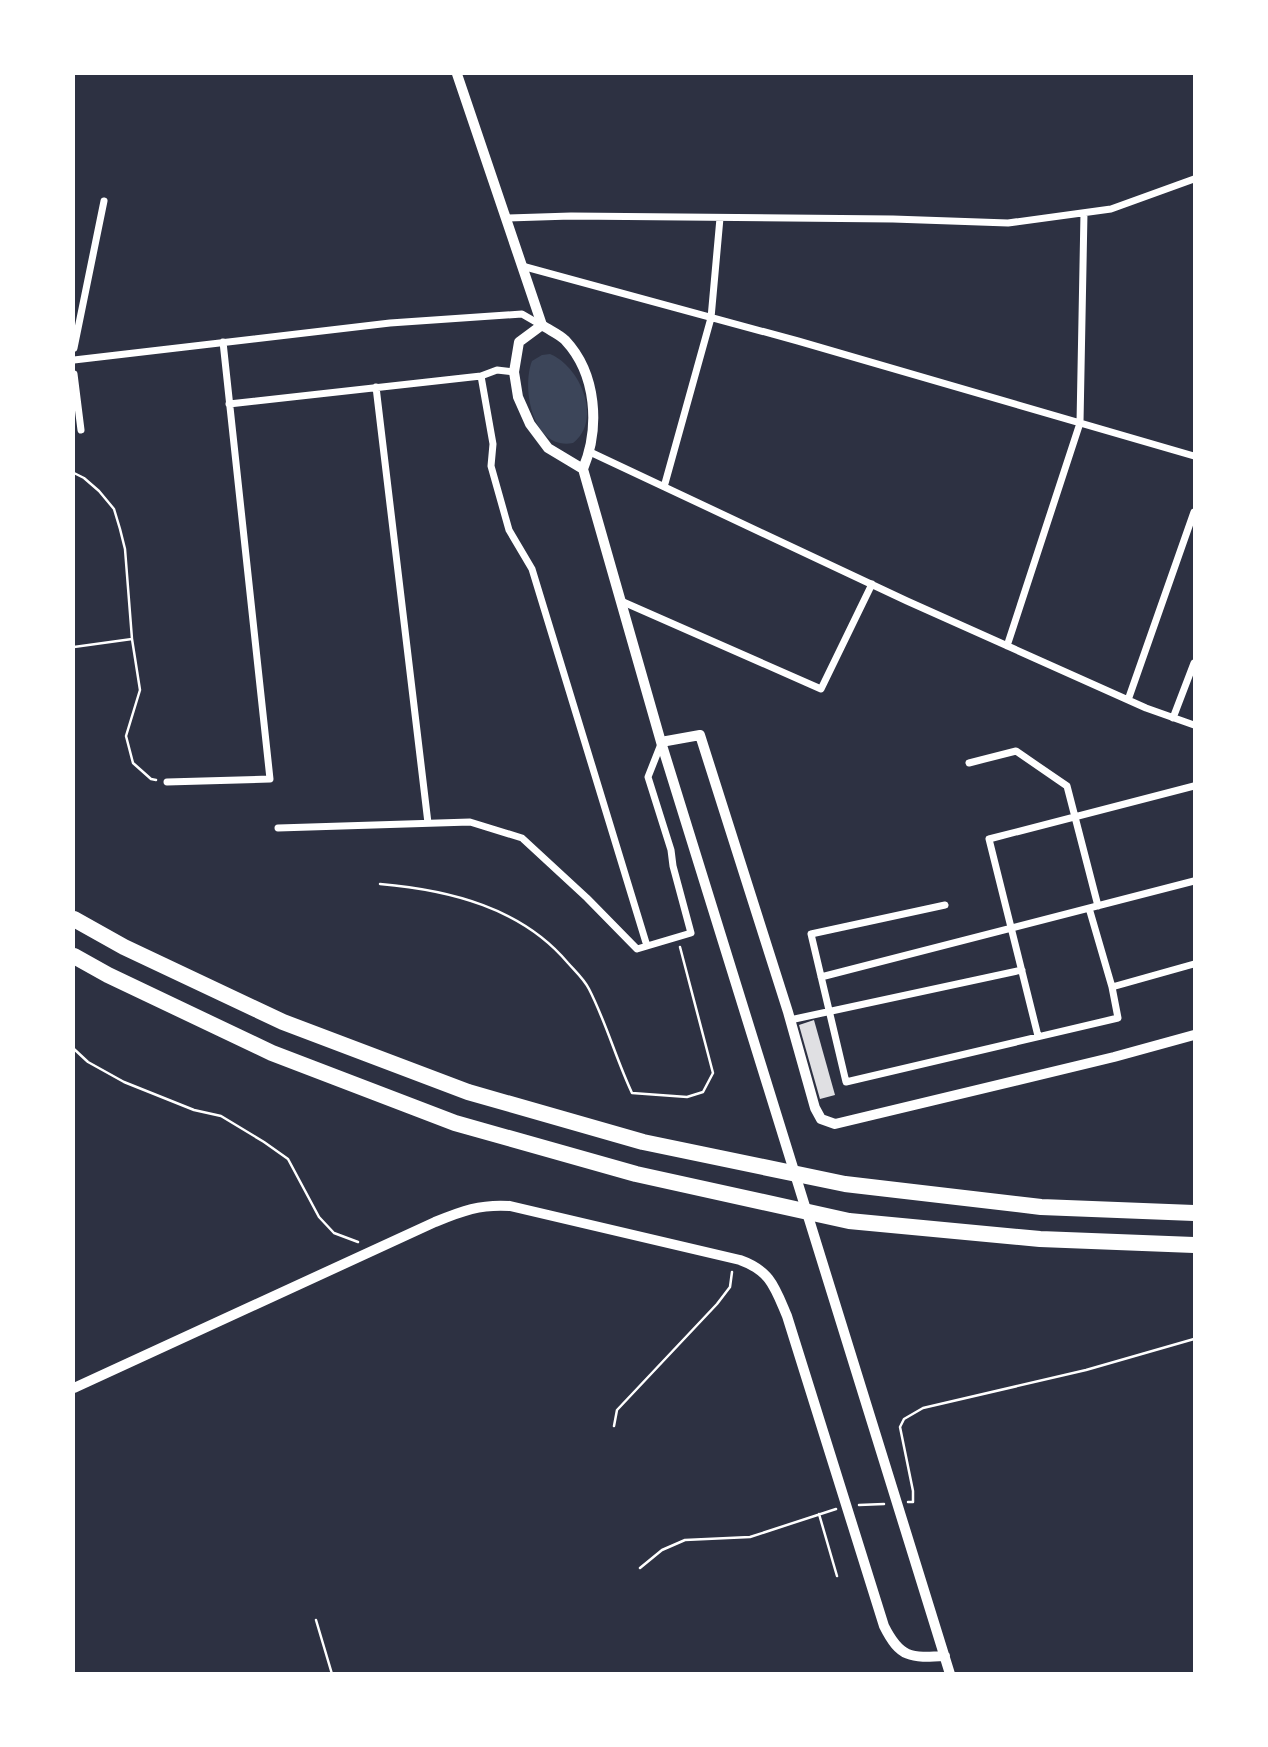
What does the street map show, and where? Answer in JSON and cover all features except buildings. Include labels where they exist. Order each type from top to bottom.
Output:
[{"type":"highway","points":[[74,919],[124,947],[283,1022],[468,1092],[643,1142],[845,1184],[1041,1208],[1195,1213]]},
{"type":"highway","points":[[74,956],[108,975],[272,1053],[456,1123],[636,1174],[849,1221],[1040,1238],[1195,1245]]},
{"type":"street","points":[[457,74],[542,325]]},
{"type":"street","points":[[506,218],[571,216],[1008,223],[1111,209],[1195,179]]},
{"type":"street","points":[[74,348],[104,201]]},
{"type":"street","points":[[1007,646],[1080,423],[1084,212]]},
{"type":"street","points":[[664,487],[711,318],[720,218]]},
{"type":"street","points":[[522,266],[798,341],[1195,456]]},
{"type":"street","points":[[74,360],[390,323],[522,314],[564,339],[580,361],[590,384],[593,408],[590,452],[583,469],[661,742],[950,1674]]},
{"type":"street","points":[[542,325],[519,342],[514,372],[518,397],[530,424],[548,448],[583,469]]},
{"type":"street","points":[[167,782],[270,779],[223,342]]},
{"type":"street","points":[[229,404],[481,376],[497,370],[514,372]]},
{"type":"street","points":[[74,374],[81,430]]},
{"type":"street","points":[[481,376],[493,444],[491,466],[494,479],[509,530],[531,569],[647,946]]},
{"type":"street","points":[[376,387],[428,823]]},
{"type":"street","points":[[590,452],[1007,646],[1128,700],[1195,725]]},
{"type":"street","points":[[1128,700],[1195,512]]},
{"type":"street","points":[[621,601],[821,690],[872,584]]},
{"type":"street","points":[[1173,718],[1195,663]]},
{"type":"street","points":[[661,742],[700,735],[815,1108],[821,1119],[835,1124],[1195,1035]]},
{"type":"street","points":[[278,828],[470,822],[522,838],[637,949],[691,933],[671,850],[648,777],[661,742]]},
{"type":"street","points":[[969,763],[1016,751],[1067,786],[1098,906]]},
{"type":"street","points":[[1038,1036],[989,839],[1195,786]]},
{"type":"street","points":[[821,977],[1195,881]]},
{"type":"street","points":[[945,905],[811,934],[846,1082],[1118,1018],[1112,987],[1089,908]]},
{"type":"street","points":[[1112,987],[1195,964]]},
{"type":"street","points":[[790,1020],[1022,970]]},
{"type":"street","points":[[74,1388],[463,1210],[487,1205],[510,1206],[734,1258],[756,1265],[768,1277],[787,1316],[884,1626],[893,1644],[904,1654],[917,1658],[945,1656]]},
{"type":"path","points":[[74,473],[99,491],[114,509],[125,549],[132,639],[140,690],[126,736],[133,762],[150,779],[167,782]]},
{"type":"path","points":[[74,647],[132,639]]},
{"type":"path","points":[[380,884],[417,887],[484,904],[526,925],[558,951],[587,986],[632,1094],[687,1097],[703,1092],[712,1073],[677,937]]},
{"type":"path","points":[[74,1049],[88,1062],[124,1082],[194,1110],[221,1116],[288,1159],[319,1217],[334,1233],[359,1242],[367,1253]]},
{"type":"path","points":[[614,1426],[617,1410],[718,1304],[730,1287],[734,1258]]},
{"type":"path","points":[[640,1568],[662,1550],[685,1540],[750,1536],[846,1506],[913,1502],[900,1427],[904,1419],[923,1408],[1086,1370],[1195,1339]]},
{"type":"path","points":[[819,1514],[838,1576]]},
{"type":"path","points":[[316,1620],[331,1674]]},
{"type":"shaded area","points":[[550,354],[561,360],[570,370],[584,394],[586,421],[582,433],[573,443],[559,443],[548,438],[533,416],[528,387],[532,361]]}]
